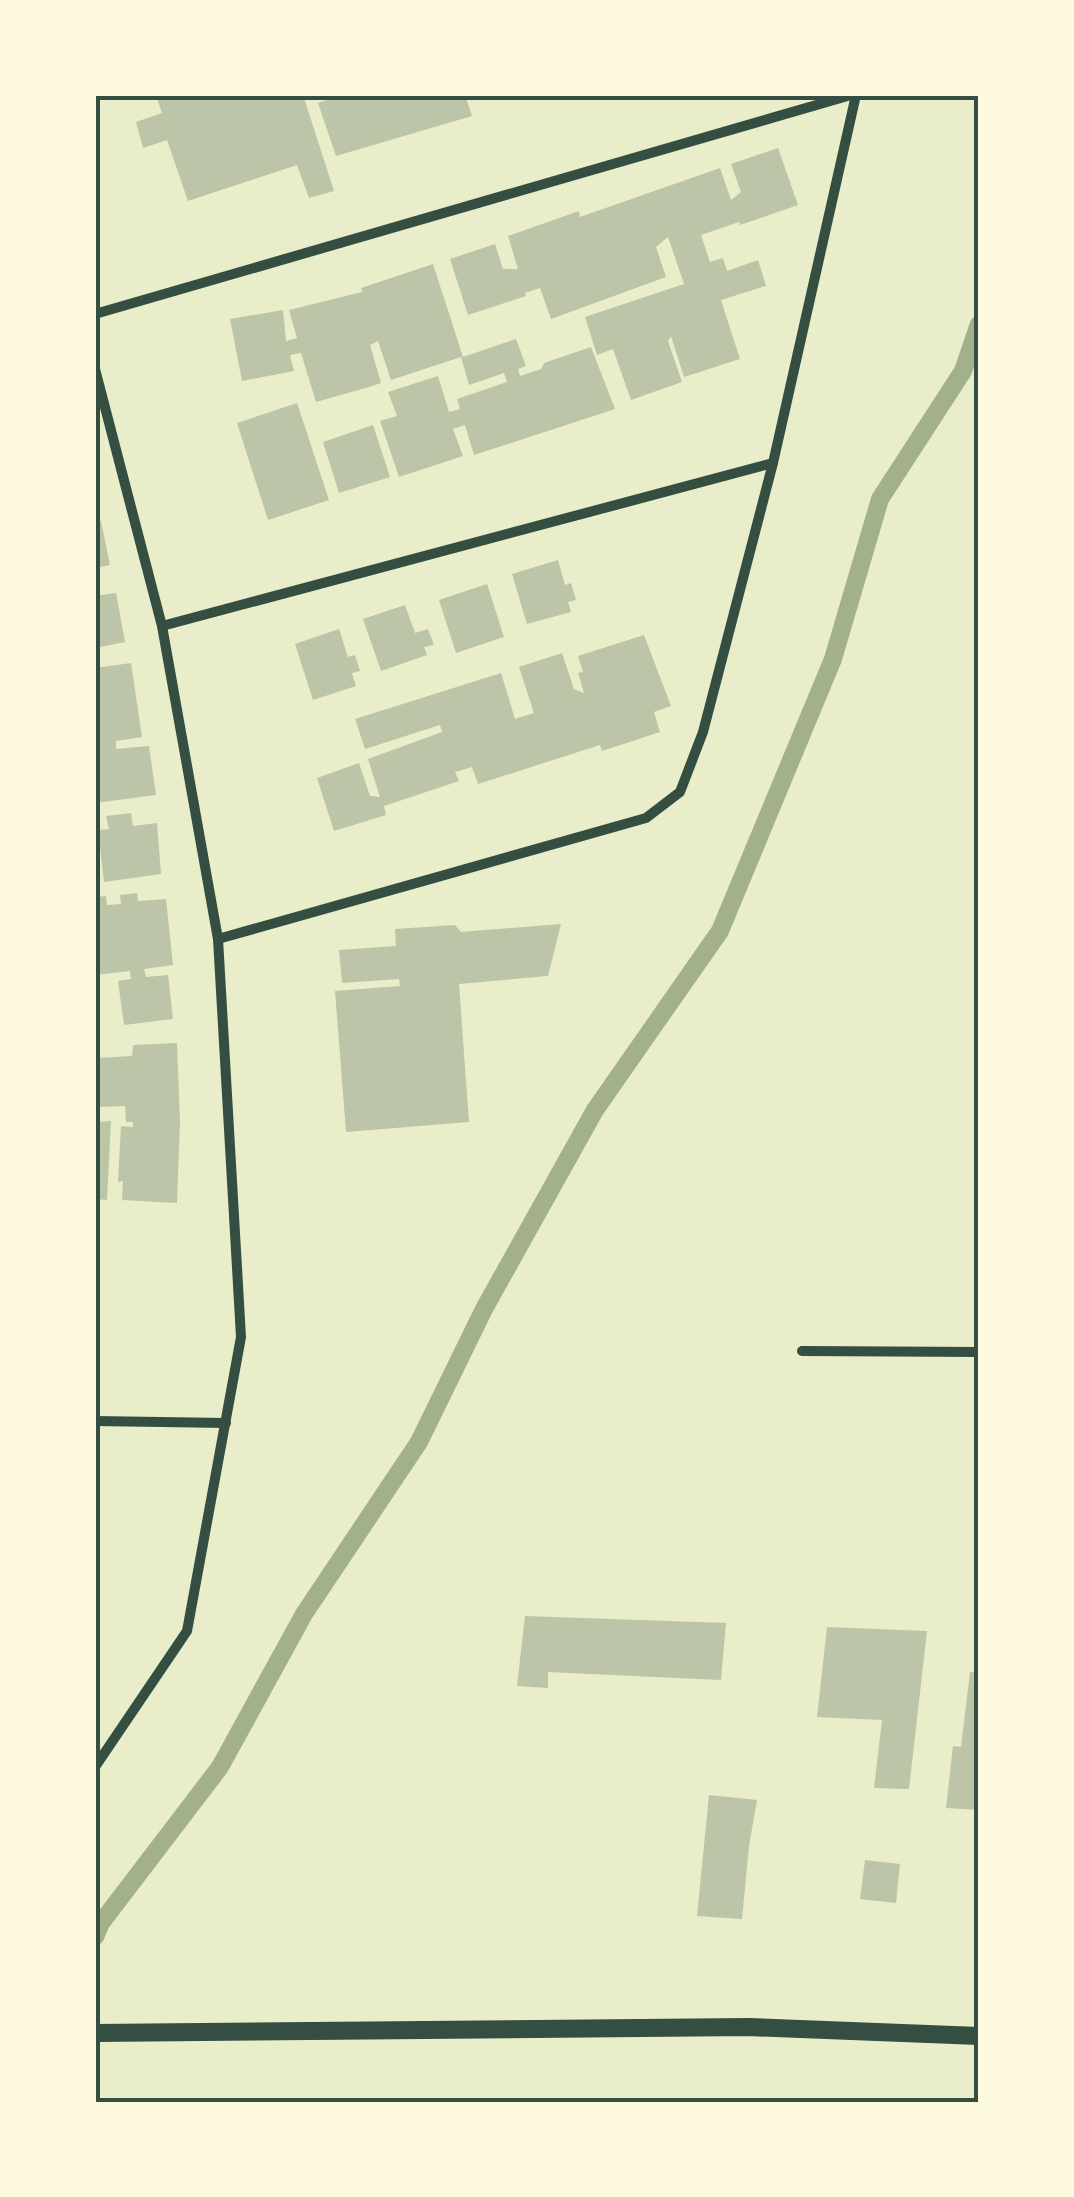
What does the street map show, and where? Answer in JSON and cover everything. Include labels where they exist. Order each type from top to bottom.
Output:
[{"type":"street","points":[[95,314],[854,95],[774,462],[703,732],[680,792],[646,818],[218,940]]},
{"type":"street","points":[[95,370],[162,626],[218,940],[241,1337],[187,1631],[95,1767]]},
{"type":"street","points":[[162,626],[774,462]]},
{"type":"street","points":[[802,1351],[979,1352]]},
{"type":"street","points":[[95,1421],[226,1423]]},
{"type":"street","points":[[95,2032],[748,2027],[979,2036]]},
{"type":"building","points":[[156,95],[303,95],[334,191],[309,198],[297,165],[188,201],[167,140],[143,148],[136,122],[162,113]]},
{"type":"building","points":[[343,95],[465,95],[472,116],[336,156],[318,103]]},
{"type":"building","points":[[778,148],[798,205],[701,235],[710,262],[723,258],[727,271],[758,260],[766,286],[721,300],[740,359],[684,377],[671,336],[668,341],[682,382],[631,400],[613,349],[597,355],[585,317],[684,284],[668,237],[656,247],[666,277],[551,319],[540,288],[468,315],[450,259],[495,244],[503,269],[518,269],[508,236],[579,211],[580,217],[720,168],[731,200],[741,192],[731,164]]},
{"type":"building","points":[[433,264],[463,357],[516,339],[526,366],[518,369],[520,376],[591,347],[615,409],[474,455],[465,425],[453,429],[463,456],[399,477],[380,421],[397,416],[388,392],[438,376],[449,412],[460,409],[457,399],[507,382],[504,373],[469,385],[461,357],[391,380],[378,341],[370,345],[381,383],[369,387],[316,402],[301,353],[290,355],[294,371],[242,381],[230,319],[283,310],[286,341],[297,338],[289,310],[362,292],[361,288]]},
{"type":"building","points":[[297,403],[329,500],[268,520],[237,423]]},
{"type":"building","points":[[373,425],[390,477],[339,493],[323,442]]},
{"type":"building","points":[[101,521],[110,565],[95,568],[95,522]]},
{"type":"building","points":[[558,560],[565,585],[571,583],[576,600],[568,602],[571,612],[527,624],[512,574]]},
{"type":"building","points":[[487,584],[504,637],[456,653],[439,600]]},
{"type":"building","points":[[116,593],[125,642],[95,648],[95,596]]},
{"type":"building","points":[[405,605],[415,633],[428,629],[434,645],[424,647],[427,655],[381,671],[363,619]]},
{"type":"building","points":[[339,629],[348,657],[355,655],[360,671],[352,673],[356,686],[313,700],[295,644]]},
{"type":"building","points":[[644,635],[671,706],[654,712],[660,732],[602,751],[600,745],[478,784],[472,767],[455,772],[459,781],[384,806],[386,815],[334,831],[317,778],[359,763],[370,796],[380,797],[368,759],[442,732],[440,725],[365,749],[355,719],[501,673],[515,719],[534,713],[519,667],[562,653],[574,689],[584,693],[578,656]]},
{"type":"building","points":[[131,663],[142,737],[116,741],[116,749],[149,746],[156,795],[95,803],[95,753],[100,752],[99,743],[95,744],[95,668]]},
{"type":"building","points":[[131,813],[133,826],[157,823],[161,874],[104,882],[98,830],[109,829],[106,816]]},
{"type":"building","points":[[137,893],[138,901],[166,899],[173,965],[144,969],[146,977],[168,975],[173,1019],[124,1025],[118,981],[131,979],[130,971],[95,975],[95,897],[106,896],[107,905],[121,904],[120,895]]},
{"type":"building","points":[[561,924],[548,976],[459,984],[469,1122],[346,1132],[335,991],[400,986],[399,979],[342,983],[339,950],[396,946],[395,929],[455,925],[461,932]]},
{"type":"building","points":[[177,1043],[177,1203],[122,1200],[123,1181],[118,1182],[121,1126],[133,1127],[133,1122],[126,1122],[125,1106],[99,1107],[97,1058],[132,1056],[133,1045]]},
{"type":"building","points":[[111,1121],[107,1200],[95,1199],[95,1122]]},
{"type":"building","points":[[525,1616],[726,1623],[721,1680],[548,1672],[548,1688],[517,1686]]},
{"type":"building","points":[[827,1627],[927,1631],[909,1789],[874,1788],[882,1720],[817,1717]]},
{"type":"building","points":[[970,1672],[979,1673],[979,1810],[946,1808],[953,1746],[961,1747]]},
{"type":"building","points":[[709,1795],[757,1800],[742,1919],[697,1916]]},
{"type":"building","points":[[865,1860],[900,1864],[896,1903],[860,1899]]},
{"type":"waterway","points":[[95,1937],[101,1923],[220,1767],[304,1614],[419,1442],[484,1309],[595,1110],[720,931],[833,659],[880,499],[963,371],[979,324]]}]
